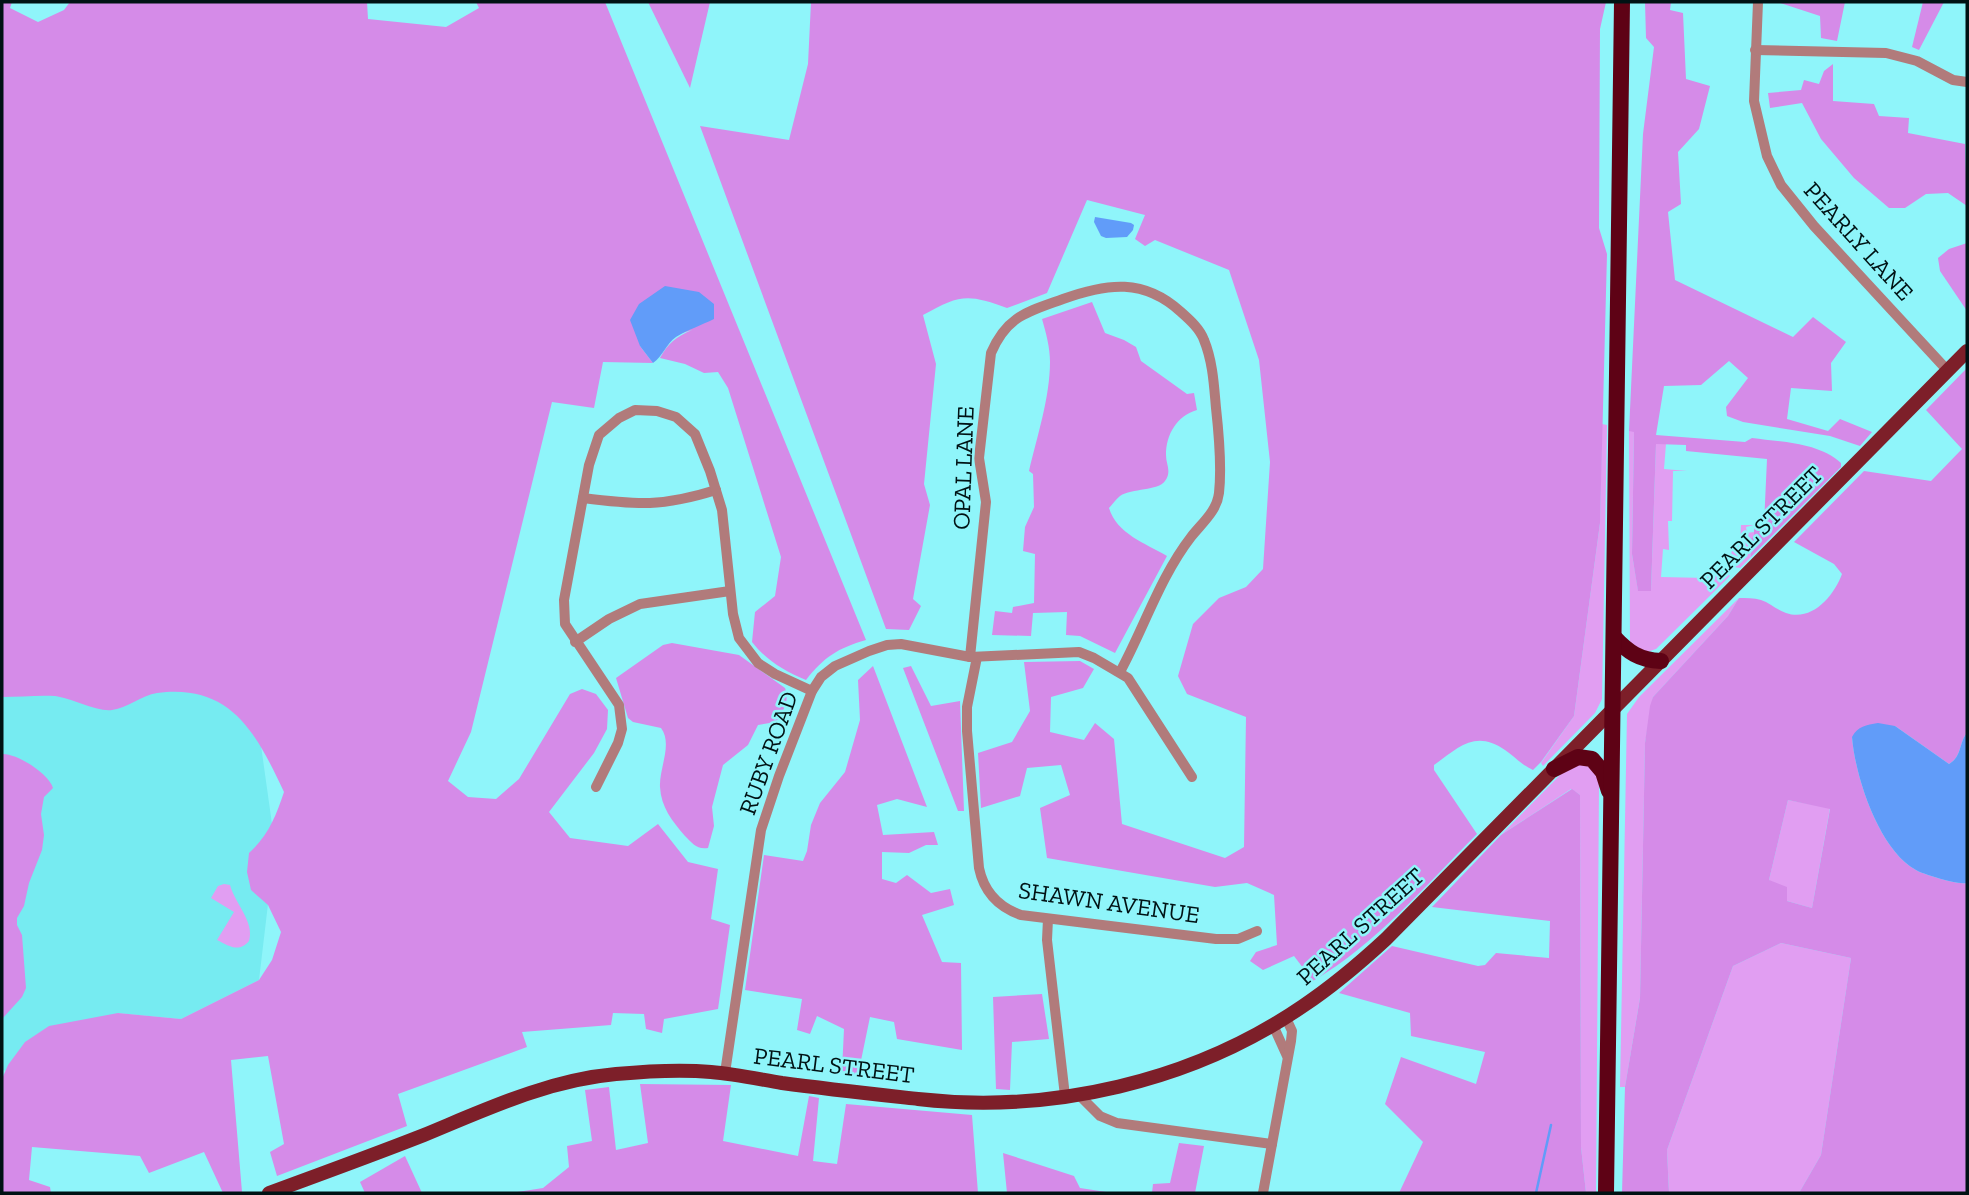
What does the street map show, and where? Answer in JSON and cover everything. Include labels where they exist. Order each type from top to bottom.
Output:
[{"type":"highway","points":[[1606,1193],[1622,2]]},
{"type":"highway","points":[[1614,637],[1632,654],[1647,660],[1661,661]]},
{"type":"highway","points":[[1554,769],[1578,757],[1592,759],[1602,772],[1612,801]]},
{"type":"main road","name":"PEARL STREET","points":[[269,1193],[548,1087],[591,1077],[685,1070],[947,1101],[1011,1102],[1130,1084],[1220,1052],[1273,1026],[1333,985],[1386,939],[1967,351]]},
{"type":"street","name":"PEARLY LANE","points":[[1758,2],[1754,84],[1756,117],[1767,156],[1781,186],[1814,226],[1948,371]]},
{"type":"street","points":[[1755,50],[1886,53],[1917,61],[1953,80],[1967,82]]},
{"type":"street","name":"OPAL LANE","points":[[973,657],[986,502],[979,458],[994,346],[1007,325],[1020,315],[1105,286],[1128,286],[1145,289],[1164,299],[1193,323],[1204,339],[1211,361],[1218,425],[1219,495],[1213,511],[1179,553],[1119,672]]},
{"type":"street","points":[[596,787],[622,729],[619,705],[565,624],[564,600],[589,465],[599,435],[619,418],[635,410],[657,411],[676,417],[695,434],[722,510],[733,614],[739,638],[751,656],[775,674],[812,691]]},
{"type":"street","points":[[583,498],[657,504],[679,501],[716,490]]},
{"type":"street","points":[[575,642],[609,619],[640,604],[730,591]]},
{"type":"street","name":"RUBY ROAD","points":[[725,1073],[761,830],[812,691],[821,677],[841,663],[887,645],[901,644],[973,657],[1079,652],[1119,672],[1134,685],[1192,777]]},
{"type":"street","name":"SHAWN AVENUE","points":[[973,657],[967,731],[981,877],[990,894],[1004,908],[1021,915],[1048,919],[1227,940],[1238,939],[1257,931]]},
{"type":"street","points":[[1048,919],[1047,940],[1071,1095],[1100,1116],[1117,1123],[1272,1144]]},
{"type":"street","points":[[1263,1193],[1292,1031],[1286,1018]]},
{"type":"street","points":[[1273,1026],[1286,1049],[1288,1059]]},
{"type":"shaded area","points":[[2,2],[12,2],[10,8],[38,22],[64,10],[70,2],[367,2],[368,19],[446,27],[479,8],[476,2],[605,2],[866,640],[832,654],[806,680],[776,665],[752,642],[755,612],[775,596],[781,557],[728,388],[718,372],[704,373],[685,364],[660,358],[673,341],[692,330],[640,346],[653,363],[603,362],[594,408],[552,402],[471,732],[448,781],[468,797],[496,799],[519,779],[570,694],[582,689],[596,694],[608,710],[607,729],[594,753],[549,812],[570,838],[628,846],[658,824],[688,862],[718,869],[711,919],[730,925],[718,1009],[664,1019],[662,1033],[646,1029],[644,1014],[613,1013],[611,1025],[522,1032],[527,1047],[398,1094],[407,1126],[277,1176],[270,1152],[284,1144],[268,1056],[231,1060],[242,1192],[223,1193],[204,1152],[149,1173],[140,1156],[32,1147],[29,1180],[50,1187],[51,1193],[2,1193],[2,1079],[8,1065],[25,1042],[49,1026],[118,1013],[181,1019],[259,980],[272,960],[281,932],[268,905],[251,890],[247,872],[249,853],[271,825],[284,792],[263,751],[239,717],[205,696],[183,692],[157,693],[112,710],[55,696],[2,697]]},
{"type":"shaded area","points":[[648,2],[710,2],[690,88]]},
{"type":"shaded area","points":[[811,2],[1606,2],[1600,29],[1599,228],[1607,254],[1600,523],[1574,716],[1533,770],[1505,750],[1485,741],[1467,743],[1434,765],[1434,770],[1477,834],[1379,932],[1313,981],[1294,956],[1263,970],[1250,961],[1256,952],[1277,945],[1274,895],[1247,883],[1215,887],[1047,858],[1040,808],[1070,795],[1061,765],[1027,768],[1020,796],[981,808],[978,753],[1012,742],[1030,711],[1024,662],[1080,661],[1094,669],[1083,688],[1051,697],[1050,732],[1084,740],[1095,723],[1114,739],[1122,824],[1225,858],[1244,847],[1246,717],[1187,694],[1178,676],[1193,624],[1219,598],[1246,587],[1263,569],[1270,462],[1259,360],[1229,270],[1155,240],[1145,246],[1135,239],[1145,215],[1087,200],[1047,293],[1007,308],[982,300],[964,298],[946,303],[923,315],[936,364],[924,484],[930,505],[913,599],[921,606],[909,630],[886,629],[700,126],[789,140],[808,64]]},
{"type":"shaded area","points":[[1645,2],[1671,2],[1670,10],[1683,13],[1686,79],[1710,86],[1699,129],[1678,152],[1681,204],[1668,212],[1675,280],[1793,337],[1813,317],[1846,342],[1831,363],[1832,391],[1791,388],[1787,419],[1828,431],[1840,419],[1872,432],[1860,446],[1830,436],[1743,422],[1727,416],[1726,407],[1748,378],[1729,361],[1701,385],[1664,386],[1656,435],[1745,442],[1752,438],[1798,444],[1832,456],[1841,463],[1841,467],[1751,557],[1749,542],[1754,535],[1754,525],[1764,525],[1767,459],[1686,451],[1686,445],[1656,444],[1651,591],[1638,591],[1632,554],[1634,432],[1629,431],[1643,134],[1654,47],[1646,38]]},
{"type":"shaded area","points":[[1777,2],[1845,2],[1837,41],[1821,38],[1820,16]]},
{"type":"shaded area","points":[[1923,2],[1944,2],[1919,50],[1912,47]]},
{"type":"shaded area","points":[[1833,64],[1833,101],[1874,104],[1879,116],[1909,118],[1908,133],[1965,144],[1967,206],[1948,193],[1926,194],[1905,208],[1889,208],[1854,178],[1821,139],[1802,103],[1770,108],[1768,93],[1801,90],[1804,80],[1819,84],[1824,71]]},
{"type":"shaded area","points":[[1095,217],[1131,223],[1134,225],[1133,230],[1127,237],[1106,238],[1101,236],[1094,222]]},
{"type":"shaded area","points":[[1967,243],[1967,311],[1940,271],[1938,258],[1949,249]]},
{"type":"shaded area","points":[[665,286],[699,292],[714,304],[714,319],[676,337],[653,363],[640,346],[630,320],[639,304]]},
{"type":"shaded area","points":[[1092,302],[1105,333],[1136,347],[1141,361],[1187,394],[1194,393],[1197,410],[1178,421],[1171,433],[1167,447],[1168,471],[1165,481],[1157,486],[1125,493],[1109,508],[1118,525],[1125,531],[1167,556],[1115,653],[1080,636],[1066,635],[1067,612],[1033,613],[1031,636],[992,635],[995,611],[1012,613],[1013,607],[1034,603],[1035,554],[1023,551],[1025,527],[1034,507],[1033,474],[1029,471],[1048,389],[1050,362],[1042,319]]},
{"type":"shaded area","points":[[1967,368],[1967,733],[1956,757],[1949,764],[1895,726],[1852,737],[1858,771],[1871,811],[1891,846],[1903,860],[1919,871],[1941,879],[1967,883],[1967,1193],[1799,1193],[1821,1155],[1851,958],[1781,943],[1733,966],[1667,1150],[1669,1193],[1622,1193],[1625,1087],[1640,998],[1645,743],[1653,697],[1728,616],[1739,598],[1761,600],[1783,612],[1796,615],[1813,610],[1828,598],[1842,574],[1834,564],[1794,542],[1864,471],[1931,481],[1962,449],[1926,410]],"holes":[[[1788,800],[1830,809],[1812,908],[1787,901],[1787,887],[1769,880]]]},
{"type":"shaded area","points":[[1602,424],[1607,425],[1602,699],[1595,713],[1543,766],[1541,763],[1574,716],[1600,523]]},
{"type":"shaded area","points":[[1629,431],[1634,431],[1632,554],[1638,590],[1651,591],[1656,444],[1666,444],[1664,469],[1687,471],[1673,471],[1672,521],[1668,521],[1669,550],[1663,549],[1661,577],[1707,578],[1709,571],[1723,568],[1730,576],[1656,649],[1647,652],[1631,645],[1630,641]]},
{"type":"shaded area","points":[[1741,525],[1754,525],[1746,527],[1747,533],[1754,532],[1755,535],[1749,542],[1751,557],[1740,568],[1734,567],[1731,558],[1732,546],[1740,545]]},
{"type":"shaded area","points":[[1739,598],[1728,616],[1653,697],[1645,743],[1640,998],[1625,1087],[1620,1087],[1627,714],[1639,697]]},
{"type":"shaded area","points":[[2,638],[256,710],[272,824],[268,904],[259,980],[181,1019],[118,1013],[33,1076],[2,1070]]},
{"type":"shaded area","points":[[672,643],[739,655],[785,688],[787,697],[776,722],[758,725],[748,745],[723,765],[712,807],[714,826],[708,848],[692,843],[668,813],[662,801],[660,787],[666,749],[664,734],[661,728],[633,722],[628,718],[616,678],[663,645]]},
{"type":"shaded area","points":[[873,666],[927,807],[897,799],[877,805],[883,835],[934,832],[938,845],[926,845],[909,853],[882,852],[882,879],[896,883],[907,875],[931,893],[950,889],[954,905],[922,915],[942,962],[961,963],[962,1050],[897,1039],[894,1022],[870,1017],[858,1075],[842,1071],[844,1029],[817,1016],[810,1034],[797,1030],[802,999],[745,990],[764,855],[803,861],[811,825],[820,803],[845,772],[860,720],[858,680]]},
{"type":"shaded area","points":[[911,666],[931,706],[960,701],[964,811],[958,811],[903,668]]},
{"type":"shaded area","points":[[1878,723],[1895,726],[1949,764],[1956,757],[1967,733],[1967,883],[1941,879],[1916,870],[1903,860],[1880,829],[1864,791],[1852,737],[1860,728]]},
{"type":"shaded area","points":[[2,754],[32,765],[53,788],[44,797],[41,814],[44,835],[42,850],[29,883],[24,906],[17,918],[22,935],[26,988],[22,997],[2,1019]]},
{"type":"shaded area","points":[[1582,761],[1598,774],[1599,787],[1596,1193],[1586,1193],[1581,1147],[1580,795],[1571,789],[1501,835],[1562,773]]},
{"type":"shaded area","points":[[1572,789],[1580,795],[1581,1147],[1586,1193],[1399,1193],[1423,1142],[1385,1104],[1401,1057],[1476,1084],[1485,1052],[1411,1036],[1410,1013],[1339,993],[1392,946],[1478,966],[1485,965],[1496,953],[1549,958],[1550,921],[1432,907],[1501,835]]},
{"type":"shaded area","points":[[1788,800],[1830,808],[1812,908],[1787,901],[1769,880]]},
{"type":"shaded area","points":[[230,885],[249,927],[249,941],[238,948],[217,940],[234,912],[211,898],[218,886]]},
{"type":"shaded area","points":[[1781,943],[1851,958],[1821,1155],[1799,1193],[1669,1193],[1667,1150],[1733,966]]},
{"type":"shaded area","points":[[1042,994],[1049,1039],[1012,1042],[1010,1090],[996,1089],[993,997]]},
{"type":"shaded area","points":[[640,1084],[731,1085],[723,1141],[798,1156],[809,1096],[819,1098],[813,1161],[837,1164],[846,1104],[972,1115],[978,1193],[511,1193],[543,1188],[569,1167],[567,1146],[592,1141],[585,1090],[609,1087],[616,1150],[648,1143]]},
{"type":"shaded area","points":[[1179,1143],[1204,1146],[1195,1193],[1152,1193],[1153,1184],[1170,1183]]},
{"type":"shaded area","points":[[1003,1153],[1074,1176],[1080,1188],[1113,1193],[1007,1193]]},
{"type":"shaded area","points":[[405,1156],[422,1193],[365,1193],[360,1182]]},
{"type":"waterway","points":[[1536,1193],[1551,1125]]}]
